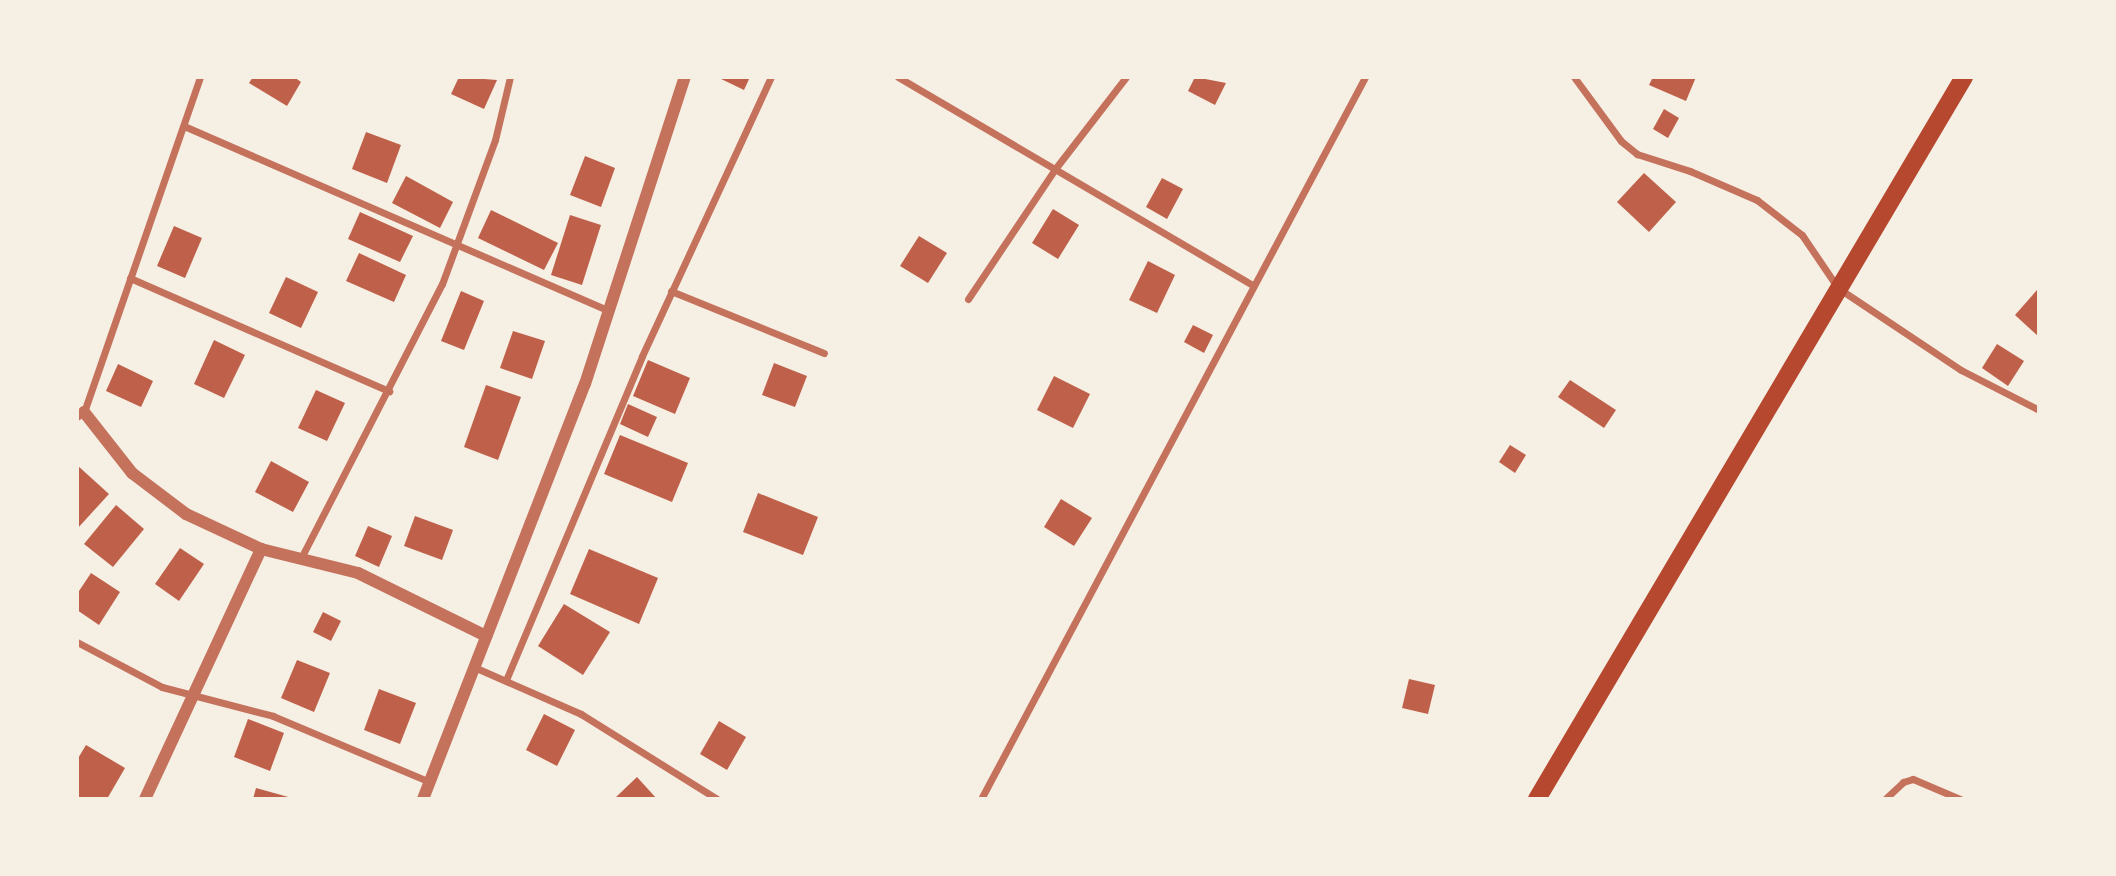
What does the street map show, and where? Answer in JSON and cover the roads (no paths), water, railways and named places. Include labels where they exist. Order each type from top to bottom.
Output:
[{"type":"main road","points":[[1537,799],[1964,77]]},
{"type":"street","points":[[200,77],[131,278],[80,414],[153,494],[261,549],[358,573],[486,636]]},
{"type":"street","points":[[300,558],[388,391],[459,244],[510,77]]},
{"type":"street","points":[[423,799],[611,311],[684,77]]},
{"type":"street","points":[[506,680],[671,291],[771,77]]},
{"type":"street","points":[[898,77],[1253,285]]},
{"type":"street","points":[[968,299],[1055,169],[1126,77]]},
{"type":"street","points":[[981,799],[1365,77]]},
{"type":"street","points":[[1574,77],[1621,141],[1637,154],[1690,171],[1757,200],[1802,235],[1838,288],[1961,370],[2039,410]]},
{"type":"street","points":[[184,126],[611,311]]},
{"type":"street","points":[[131,278],[388,391]]},
{"type":"street","points":[[671,291],[824,353]]},
{"type":"street","points":[[145,799],[261,549]]},
{"type":"street","points":[[77,642],[137,677],[313,731],[430,782]]},
{"type":"street","points":[[474,667],[582,714],[717,799]]},
{"type":"street","points":[[1885,799],[1913,779],[1960,799]]}]
